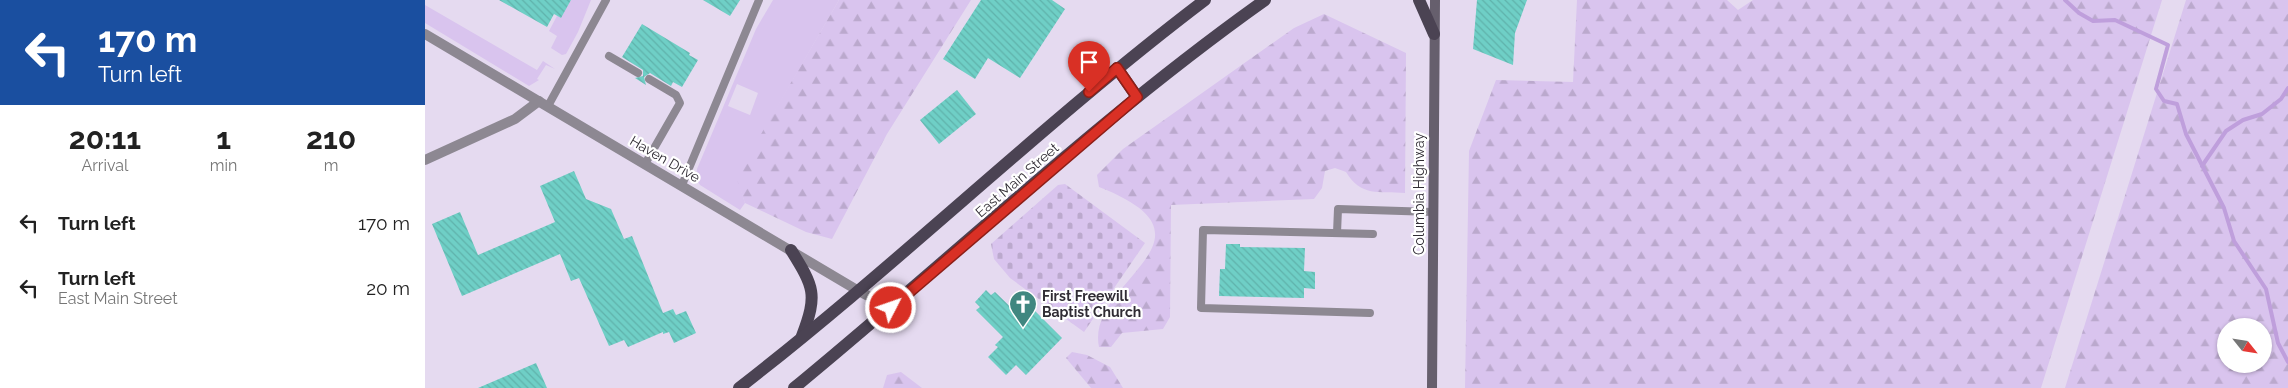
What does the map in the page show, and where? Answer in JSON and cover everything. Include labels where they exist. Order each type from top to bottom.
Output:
[{"type":"main road","name":"East Main Street","points":[[739,388],[801,338],[1117,68],[1205,0]]},
{"type":"main road","name":"East Main Street","points":[[794,388],[891,308],[1137,97],[1211,38],[1265,0]]},
{"type":"main road","points":[[1419,0],[1434,34]]},
{"type":"main road","name":"Columbia Highway","points":[[1432,388],[1435,0]]},
{"type":"main road","points":[[1117,68],[1137,97]]},
{"type":"main road","points":[[791,250],[811,286],[813,300],[801,338]]},
{"type":"street","name":"Haven Drive","points":[[425,34],[857,290],[891,308]]},
{"type":"street","points":[[425,160],[515,119],[543,104]]},
{"type":"lane","points":[[543,104],[606,0]]},
{"type":"lane","points":[[682,185],[759,0]]},
{"type":"lane","points":[[609,56],[638,73]]},
{"type":"lane","points":[[645,164],[680,103],[676,95],[649,79]]},
{"type":"lane","points":[[1337,233],[1337,209],[1433,212]]},
{"type":"lane","points":[[1371,313],[1201,308],[1203,230],[1373,234]]},
{"type":"green space","points":[[571,0],[591,0],[578,32],[566,54],[562,55],[551,48],[557,36],[549,31],[557,16],[561,17]]},
{"type":"green space","points":[[773,0],[839,0],[737,177],[745,203],[740,210],[700,185],[697,180],[697,169],[756,29]],"holes":[[[737,84],[758,93],[750,115],[728,106]]]},
{"type":"green space","points":[[839,0],[971,0],[887,134],[832,239],[806,232],[745,203],[736,177]]},
{"type":"green space","points":[[1577,0],[1727,0],[1738,10],[1753,0],[2162,0],[2041,388],[1465,388],[1469,151],[1496,80],[1573,82]]},
{"type":"green space","points":[[2186,0],[2288,0],[2288,388],[2065,388]]},
{"type":"green space","points":[[425,5],[537,70],[543,61],[555,69],[546,65],[537,79],[539,80],[529,86],[425,23]]},
{"type":"green space","points":[[1324,14],[1406,53],[1405,193],[1378,192],[1364,189],[1358,186],[1346,172],[1335,168],[1325,171],[1322,188],[1314,199],[1171,205],[1170,317],[1163,329],[1122,333],[1111,347],[1099,347],[1100,323],[1112,301],[1144,262],[1154,243],[1153,225],[1137,206],[1099,187],[1097,175],[1123,149],[1294,28]]},
{"type":"green space","points":[[1065,184],[1145,243],[1084,332],[1010,278],[994,259],[991,244],[1058,185]]},
{"type":"green space","points":[[1072,352],[1087,355],[1110,367],[1123,388],[1091,388],[1066,358]]},
{"type":"green space","points":[[901,372],[922,388],[883,388],[887,375]]},
{"type":"building","points":[[499,0],[571,0],[561,18],[554,14],[547,27]]},
{"type":"building","points":[[703,0],[740,0],[730,16]]},
{"type":"building","points":[[981,0],[1052,0],[1065,9],[1020,78],[988,58],[975,79],[943,59]]},
{"type":"building","points":[[1477,0],[1527,0],[1515,33],[1513,65],[1473,49]]},
{"type":"building","points":[[642,24],[690,53],[689,55],[698,60],[682,87],[673,82],[671,86],[650,73],[644,77],[646,85],[635,78],[643,76],[643,70],[622,57]]},
{"type":"building","points":[[957,90],[976,114],[939,144],[920,120]]},
{"type":"building","points":[[574,171],[586,199],[611,209],[624,239],[632,236],[663,313],[673,309],[676,315],[686,311],[696,333],[674,343],[669,332],[663,334],[663,332],[628,347],[624,340],[609,346],[579,278],[571,281],[560,254],[462,296],[432,224],[460,212],[478,255],[555,222],[540,186]]},
{"type":"building","points":[[1226,244],[1240,244],[1240,247],[1305,248],[1304,271],[1315,272],[1315,289],[1304,288],[1304,298],[1219,296],[1220,269],[1225,269]]},
{"type":"building","name":"First Freewill Baptist Church","points":[[986,290],[991,295],[995,292],[1022,318],[1032,308],[1062,338],[1026,375],[1016,365],[1006,375],[988,357],[998,347],[995,345],[1003,337],[976,310],[980,307],[975,302]]},
{"type":"building","points":[[536,363],[547,388],[478,388]]},
{"type":"waterway","points":[[2065,0],[2079,13],[2093,21],[2115,20],[2168,45],[2156,89],[2164,101],[2177,104],[2186,134],[2224,208],[2234,241],[2266,289],[2278,343],[2288,362]]},
{"type":"waterway","points":[[2202,166],[2226,131],[2243,120],[2262,114],[2281,99],[2288,88]]},
{"type":"place","name":"First Freewill Baptist Church","points":[[1023,328]]},
{"type":"route","points":[[891,308],[1137,97],[1117,68],[1089,92]]}]
